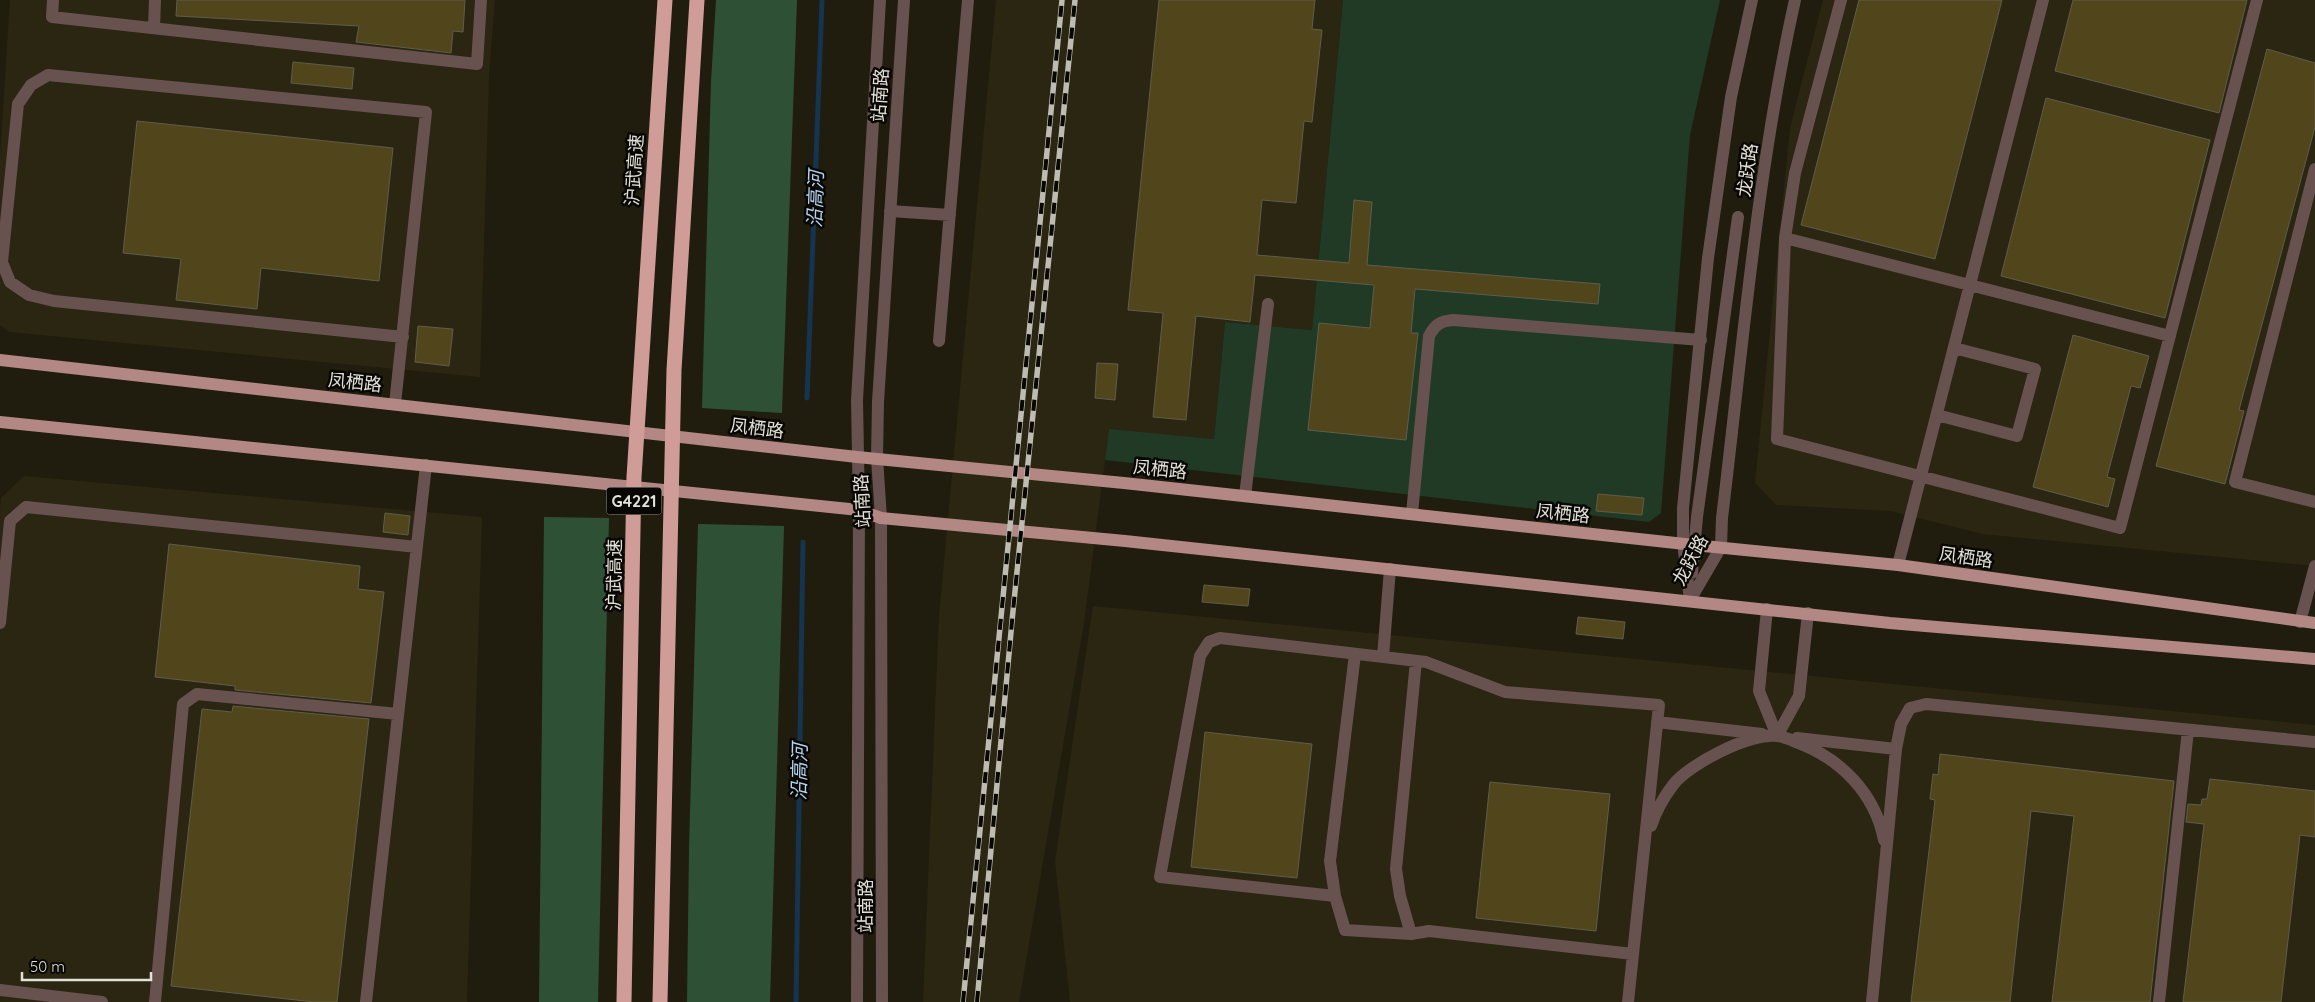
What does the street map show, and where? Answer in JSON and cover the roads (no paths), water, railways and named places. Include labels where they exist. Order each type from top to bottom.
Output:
[{"type":"highway","name":"沪武高速","points":[[624,1002],[634,477],[665,0]]},
{"type":"highway","name":"G4221","points":[[660,1002],[674,370],[697,0]]},
{"type":"main road","name":"凤栖路","points":[[0,360],[857,457],[1898,565],[2315,623]]},
{"type":"main road","points":[[0,422],[426,464],[859,510],[881,518],[1690,600],[1890,623],[2315,659]]},
{"type":"street","points":[[53,0],[52,17],[477,64],[481,0]]},
{"type":"street","points":[[154,28],[156,0]]},
{"type":"street","name":"站南路","points":[[857,1002],[859,510],[857,390],[880,0]]},
{"type":"street","name":"站南路","points":[[882,1002],[881,518],[877,458],[878,402],[904,0]]},
{"type":"street","points":[[939,341],[968,0]]},
{"type":"street","name":"龙跃路","points":[[1688,544],[1683,508],[1708,258],[1731,97],[1752,0]]},
{"type":"street","name":"龙跃路","points":[[1690,600],[1721,547],[1722,518],[1760,203],[1778,78],[1795,0]]},
{"type":"street","points":[[1841,0],[1795,173],[1785,238],[1777,439],[2120,528],[2257,0]]},
{"type":"street","points":[[1898,565],[2044,0]]},
{"type":"street","points":[[396,404],[403,337],[426,112],[48,75],[31,85],[18,104],[2,262],[10,282],[29,295],[54,301],[403,337]]},
{"type":"street","points":[[2315,169],[2235,482],[2315,502]]},
{"type":"street","points":[[890,211],[950,215]]},
{"type":"street","points":[[1690,600],[1688,544],[1738,217]]},
{"type":"street","points":[[1785,238],[2170,336]]},
{"type":"street","points":[[1245,496],[1268,304]]},
{"type":"street","points":[[1412,514],[1429,336],[1435,326],[1444,321],[1453,320],[1700,340]]},
{"type":"street","points":[[1936,415],[2018,436],[2035,369],[1954,348]]},
{"type":"street","points":[[366,1002],[426,464]]},
{"type":"street","points":[[0,623],[10,521],[26,507],[417,547]]},
{"type":"street","points":[[2300,622],[2315,566]]},
{"type":"street","points":[[1383,657],[1390,569]]},
{"type":"street","points":[[1767,609],[1759,691],[1778,736]]},
{"type":"street","points":[[1778,736],[1799,696],[1808,613]]},
{"type":"street","points":[[1335,896],[1160,877],[1200,656],[1209,642],[1220,638],[1426,662],[1506,692],[1658,706],[1628,1002]]},
{"type":"street","points":[[1355,654],[1330,861],[1335,896],[1345,930],[1411,934],[1428,931],[1633,954]]},
{"type":"street","points":[[1411,934],[1400,896],[1396,869],[1416,661]]},
{"type":"street","points":[[155,1002],[183,704],[197,694],[398,714]]},
{"type":"street","points":[[1872,1002],[1896,749],[1901,724],[1910,708],[1926,704],[2315,742]]},
{"type":"street","points":[[1657,722],[1896,749]]},
{"type":"street","points":[[2159,1002],[2188,730]]},
{"type":"street","points":[[1644,846],[1657,810],[1674,784],[1709,757],[1743,742],[1778,736],[1808,746],[1835,761],[1863,790],[1880,820],[1887,855]]},
{"type":"street","points":[[0,990],[102,1002]]},
{"type":"waterway","name":"沿高河","points":[[807,398],[822,0]]},
{"type":"waterway","name":"沿高河","points":[[796,1002],[803,542]]},
{"type":"railway","points":[[963,1002],[1062,0]]},
{"type":"railway","points":[[977,1002],[1012,621],[1075,0]]}]
